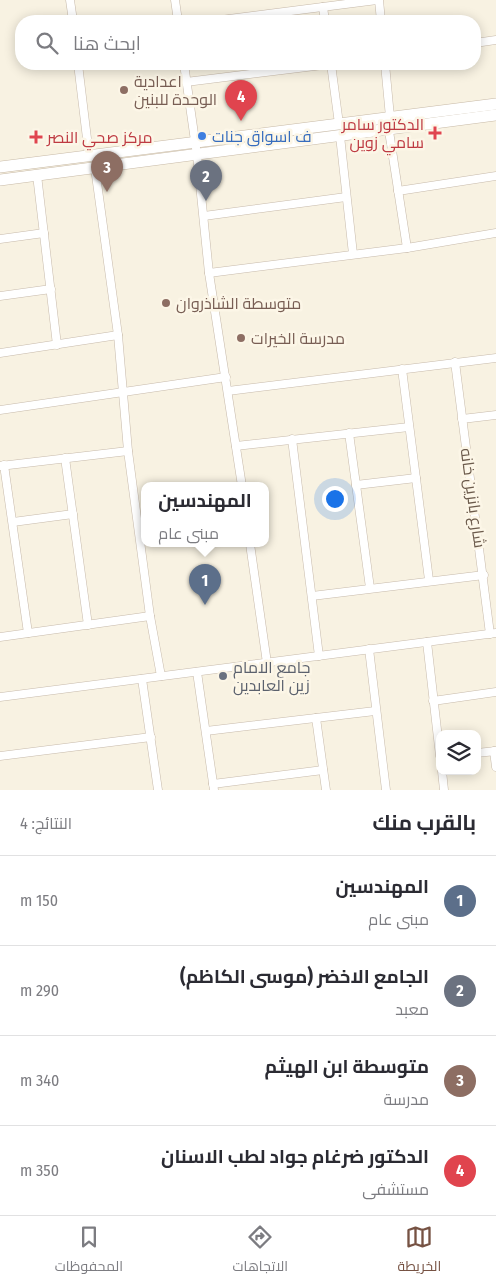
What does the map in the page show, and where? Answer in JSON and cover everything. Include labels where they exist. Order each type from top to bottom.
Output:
[{"type":"street","points":[[70,0],[72,15]]},
{"type":"street","points":[[175,0],[177,15]]},
{"type":"street","points":[[260,15],[378,0],[380,15]]},
{"type":"street","points":[[323,7],[324,15]]},
{"type":"street","points":[[481,42],[496,40]]},
{"type":"street","points":[[79,70],[89,156]]},
{"type":"street","points":[[185,70],[197,155],[209,273],[241,482]]},
{"type":"street","points":[[186,82],[283,70]]},
{"type":"street","points":[[332,70],[339,124]]},
{"type":"street","points":[[386,70],[390,117]]},
{"type":"street","points":[[0,167],[496,104]]},
{"type":"street","points":[[0,180],[496,115]]},
{"type":"street","points":[[389,130],[407,248]]},
{"type":"street","points":[[340,136],[353,254]]},
{"type":"street","points":[[212,140],[210,147],[214,153]]},
{"type":"street","points":[[176,144],[181,151],[178,158]]},
{"type":"street","points":[[95,168],[118,335],[128,451],[150,616],[162,676]]},
{"type":"street","points":[[37,176],[58,345]]},
{"type":"street","points":[[398,191],[496,176]]},
{"type":"street","points":[[204,216],[346,197]]},
{"type":"street","points":[[0,239],[44,233]]},
{"type":"street","points":[[209,273],[407,248],[496,233]]},
{"type":"street","points":[[0,296],[51,289]]},
{"type":"street","points":[[0,353],[118,335]]},
{"type":"street","points":[[228,391],[496,358]]},
{"type":"street","name":"شارع بانزين خانه","points":[[455,362],[493,634]]},
{"type":"street","points":[[402,369],[429,580]]},
{"type":"street","points":[[0,410],[226,377]]},
{"type":"street","points":[[462,419],[496,415]]},
{"type":"street","points":[[236,446],[409,426]]},
{"type":"street","points":[[349,433],[370,588]]},
{"type":"street","points":[[292,440],[319,656]]},
{"type":"street","points":[[28,633],[13,522],[2,466],[128,451]]},
{"type":"street","points":[[65,458],[88,625]]},
{"type":"street","points":[[356,485],[416,478]]},
{"type":"street","points":[[13,522],[73,514]]},
{"type":"street","points":[[250,547],[267,663]]},
{"type":"street","points":[[312,596],[429,580],[484,575]]},
{"type":"street","points":[[0,637],[150,616]]},
{"type":"street","points":[[0,697],[493,634]]},
{"type":"street","points":[[427,642],[437,730]]},
{"type":"street","points":[[369,650],[386,790]]},
{"type":"street","points":[[197,672],[214,787],[323,770]]},
{"type":"street","points":[[142,679],[158,790]]},
{"type":"street","points":[[433,701],[496,692]]},
{"type":"street","points":[[206,731],[376,711]]},
{"type":"street","points":[[316,718],[326,790]]},
{"type":"street","points":[[0,756],[151,737]]},
{"type":"street","points":[[481,753],[495,751],[496,767]]},
{"type":"street","points":[[442,775],[443,790]]},
{"type":"place","name":"اعدادية الوحدة للبنين","points":[[124,90]]},
{"type":"place","name":"الدكتور ضرغام جواد لطب الاسنان","points":[[241,121]]},
{"type":"place","name":"الدكتور سامر سامي زوين","points":[[435,133]]},
{"type":"place","name":"ف اسواق جنات","points":[[202,136]]},
{"type":"place","name":"مركز صحي النصر","points":[[36,137]]},
{"type":"place","name":"متوسطة ابن الهيثم","points":[[107,192]]},
{"type":"place","name":"الجامع الاخضر (موسى الكاظم)","points":[[206,201]]},
{"type":"place","name":"متوسطة الشاذروان","points":[[166,303]]},
{"type":"place","name":"مدرسة الخيرات","points":[[241,338]]},
{"type":"place","name":"المهندسين","points":[[205,605]]},
{"type":"place","name":"جامع الامام زين العابدين","points":[[223,676]]}]
